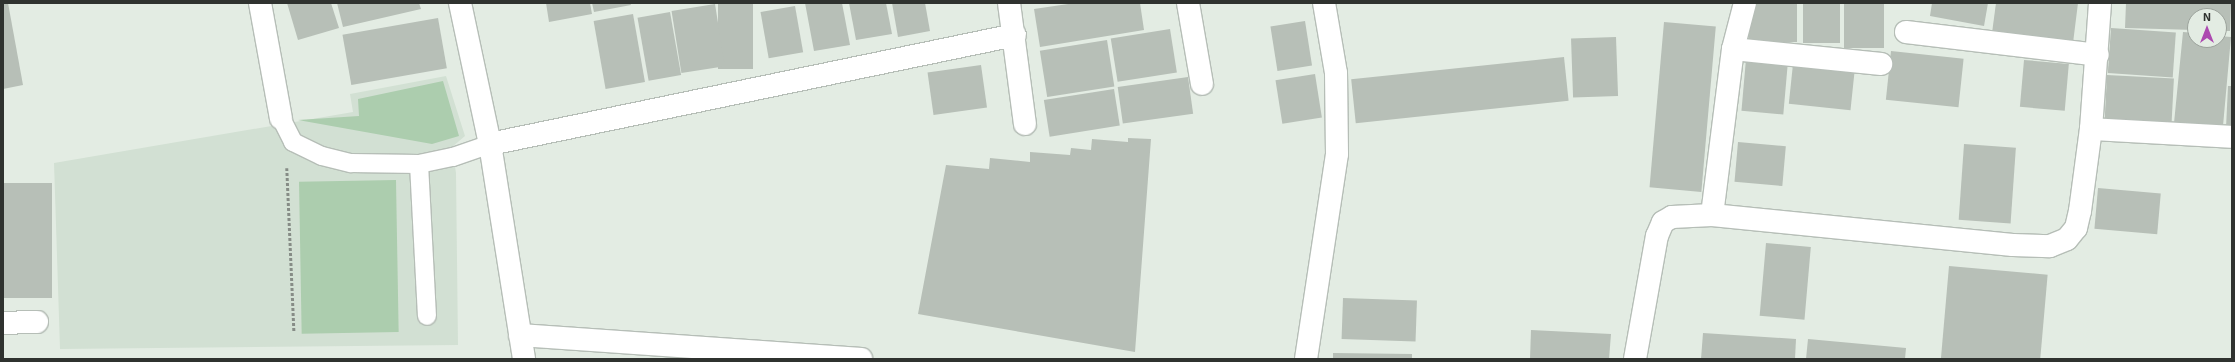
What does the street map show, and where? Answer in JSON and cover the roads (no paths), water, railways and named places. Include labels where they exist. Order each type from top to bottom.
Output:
[{"type":"street","points":[[260,3],[281,118]]},
{"type":"street","points":[[460,3],[490,144],[524,359]]},
{"type":"street","points":[[1009,3],[1015,36],[1025,124]]},
{"type":"street","points":[[1188,3],[1202,84]]},
{"type":"street","points":[[1306,359],[1338,154],[1336,73],[1324,3]]},
{"type":"street","points":[[1712,215],[1733,49],[1745,3]]},
{"type":"street","points":[[1635,359],[1653,257],[1663,222],[1672,217],[1712,215],[2005,244],[2050,246],[2067,239],[2076,228],[2091,129],[2098,55],[2100,3]]},
{"type":"street","points":[[1906,32],[2098,55]]},
{"type":"street","points":[[490,144],[1015,36]]},
{"type":"street","points":[[1733,49],[1881,64]]},
{"type":"street","points":[[2091,129],[2232,137]]},
{"type":"street","points":[[3,323],[37,322]]},
{"type":"street","points":[[520,335],[736,354],[861,359]]},
{"type":"lane","points":[[281,118],[293,142],[322,156],[351,163],[419,164],[453,157],[490,144]]},
{"type":"lane","points":[[419,164],[428,316]]}]
